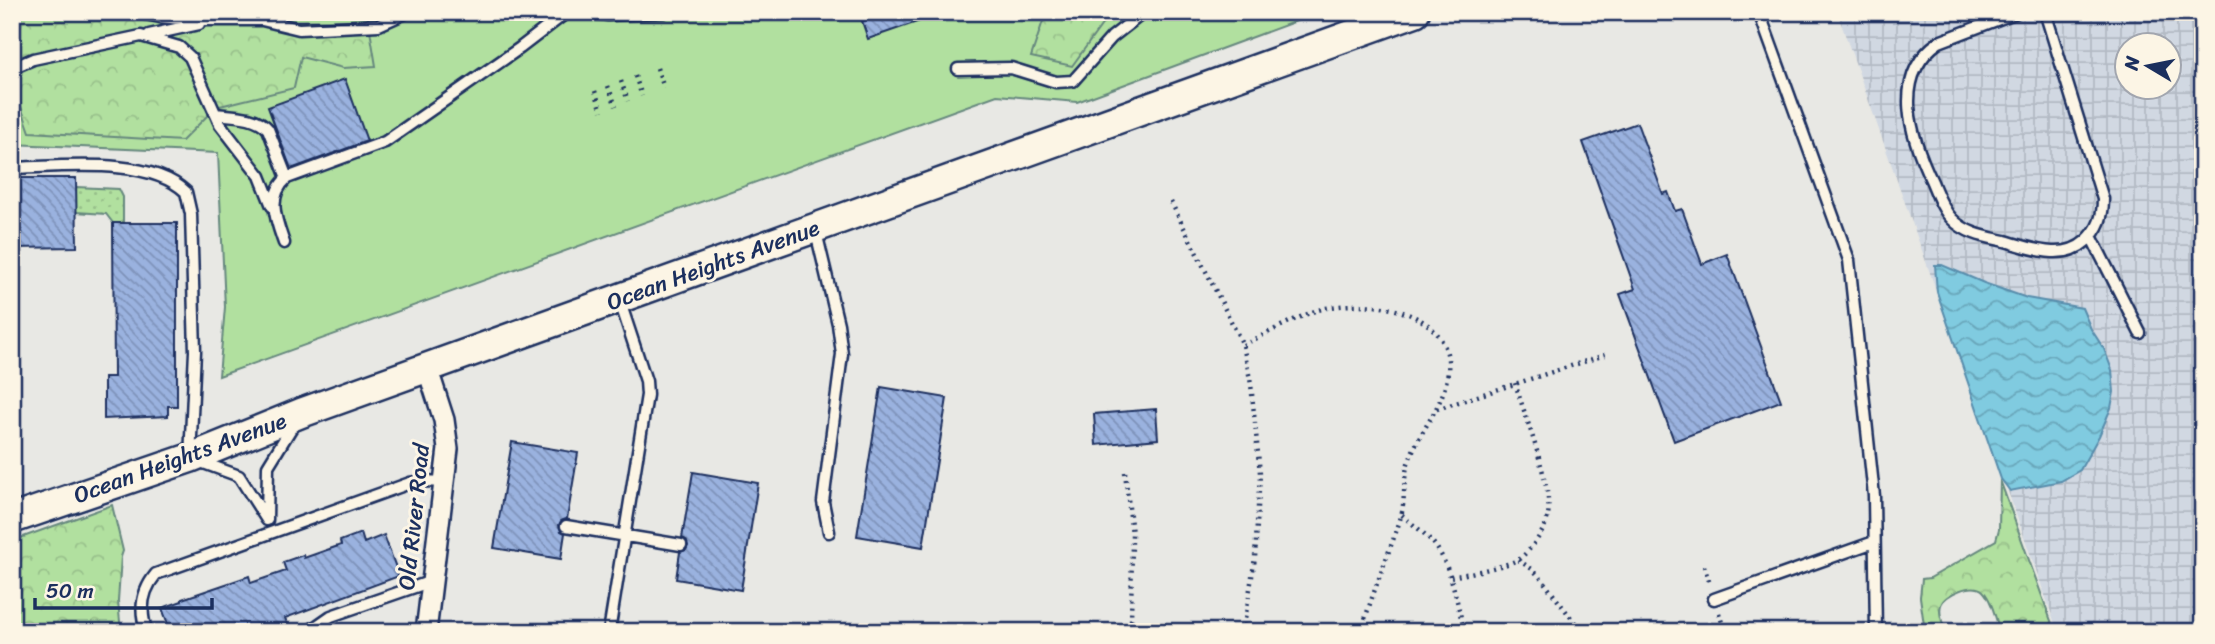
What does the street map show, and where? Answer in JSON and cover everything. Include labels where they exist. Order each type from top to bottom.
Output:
[{"type":"main road","name":"Ocean Heights Avenue","points":[[12,519],[190,458],[301,413],[427,367],[1415,12]]},
{"type":"street","name":"Old River Road","points":[[426,632],[448,449],[444,420],[427,367]]},
{"type":"lane","points":[[135,12],[160,18],[262,20],[299,29],[379,25],[408,12]]},
{"type":"lane","points":[[274,210],[277,191],[287,178],[385,142],[567,12]]},
{"type":"lane","points":[[582,12],[620,15],[664,12]]},
{"type":"lane","points":[[1128,23],[1135,12]]},
{"type":"lane","points":[[958,69],[1011,68],[1056,82],[1073,81],[1112,37],[1144,12]]},
{"type":"lane","points":[[1759,12],[1849,260],[1874,496],[1876,632]]},
{"type":"lane","points":[[2017,12],[1938,42],[1922,57],[1912,75],[1908,96],[1910,122],[1923,165],[1944,209],[1963,229],[2056,253],[2078,248],[2091,236],[2103,211],[2103,199],[2045,12]]},
{"type":"lane","points":[[12,68],[33,59],[216,21]]},
{"type":"lane","points":[[141,36],[171,43],[185,51],[227,135],[260,176],[284,243]]},
{"type":"lane","points":[[216,114],[248,118],[262,123],[268,129],[287,178]]},
{"type":"lane","points":[[12,168],[112,167],[145,170],[165,177],[186,192],[191,214],[195,351],[190,458],[233,472],[239,477],[267,520],[272,534]]},
{"type":"lane","points":[[815,228],[838,324],[842,354],[823,502],[829,532]]},
{"type":"lane","points":[[2091,236],[2140,333]]},
{"type":"lane","points":[[609,632],[647,395],[646,381],[619,298]]},
{"type":"lane","points":[[267,520],[268,466],[301,413]]},
{"type":"lane","points":[[147,632],[143,622],[142,604],[149,582],[156,574],[410,483],[444,482]]},
{"type":"lane","points":[[566,526],[681,545]]},
{"type":"lane","points":[[1714,599],[1874,542]]},
{"type":"lane","points":[[308,632],[331,617],[432,581]]},
{"type":"path","points":[[657,68],[664,88]]},
{"type":"path","points":[[635,76],[642,96]]},
{"type":"path","points":[[621,81],[628,101]]},
{"type":"path","points":[[608,86],[615,106]]},
{"type":"path","points":[[595,90],[602,111]]},
{"type":"path","points":[[1171,202],[1243,345],[1251,384],[1260,473],[1255,558],[1243,632]]},
{"type":"path","points":[[1243,345],[1316,311],[1357,305],[1419,318],[1439,335],[1447,350],[1448,372],[1437,409],[1410,457],[1404,478],[1402,514],[1361,632]]},
{"type":"path","points":[[1437,409],[1605,355]]},
{"type":"path","points":[[1451,577],[1518,560],[1547,522],[1549,506],[1546,488],[1516,383]]},
{"type":"path","points":[[1125,472],[1132,534],[1131,632]]},
{"type":"path","points":[[1402,514],[1435,545],[1451,577],[1465,632]]},
{"type":"path","points":[[1518,560],[1532,569],[1582,632]]},
{"type":"shaded area","points":[[1837,12],[2203,12],[2203,632],[2058,632]]},
{"type":"green space","points":[[12,12],[1321,12],[1077,102],[997,95],[219,376],[225,307],[218,153],[12,144]]},
{"type":"green space","points":[[12,12],[367,12],[376,66],[343,68],[301,57],[294,88],[216,107],[182,141],[30,132],[12,81]]},
{"type":"green space","points":[[1046,12],[1111,12],[1072,66],[1031,57]]},
{"type":"green space","points":[[76,187],[119,189],[123,197],[123,223],[113,223],[106,214],[76,212]]},
{"type":"green space","points":[[2000,480],[2055,632],[2000,632],[1986,595],[1973,588],[1959,590],[1943,601],[1940,611],[1945,632],[1925,632],[1920,597],[1922,579],[1930,578],[1996,540],[1999,529]]},
{"type":"green space","points":[[112,505],[123,551],[118,601],[121,632],[12,632],[12,541]]},
{"type":"water","points":[[1935,265],[1942,265],[2027,298],[2082,308],[2112,370],[2114,392],[2111,408],[2099,436],[2080,470],[2061,481],[2010,491],[2001,479],[1937,292]]},
{"type":"building","points":[[887,12],[940,14],[868,39],[862,21]]},
{"type":"building","points":[[345,79],[367,141],[291,169],[268,107]]},
{"type":"building","points":[[1637,123],[1663,194],[1668,192],[1675,211],[1682,209],[1702,264],[1727,254],[1781,401],[1674,441],[1620,294],[1635,289],[1583,142]]},
{"type":"building","points":[[12,178],[76,178],[77,247],[12,248]]},
{"type":"building","points":[[113,223],[177,223],[177,406],[168,406],[168,416],[104,419],[104,377],[114,377]]},
{"type":"building","points":[[881,387],[947,398],[923,547],[857,536]]},
{"type":"building","points":[[1156,409],[1158,439],[1096,445],[1094,414]]},
{"type":"building","points":[[512,442],[578,453],[567,519],[559,525],[565,533],[561,559],[494,548]]},
{"type":"building","points":[[693,472],[758,483],[741,590],[676,579],[680,552],[688,546],[682,538]]},
{"type":"building","points":[[361,533],[364,543],[384,535],[399,576],[285,618],[288,625],[269,632],[171,632],[162,608],[249,576],[251,583],[286,571],[283,562],[341,545],[340,541]]}]
